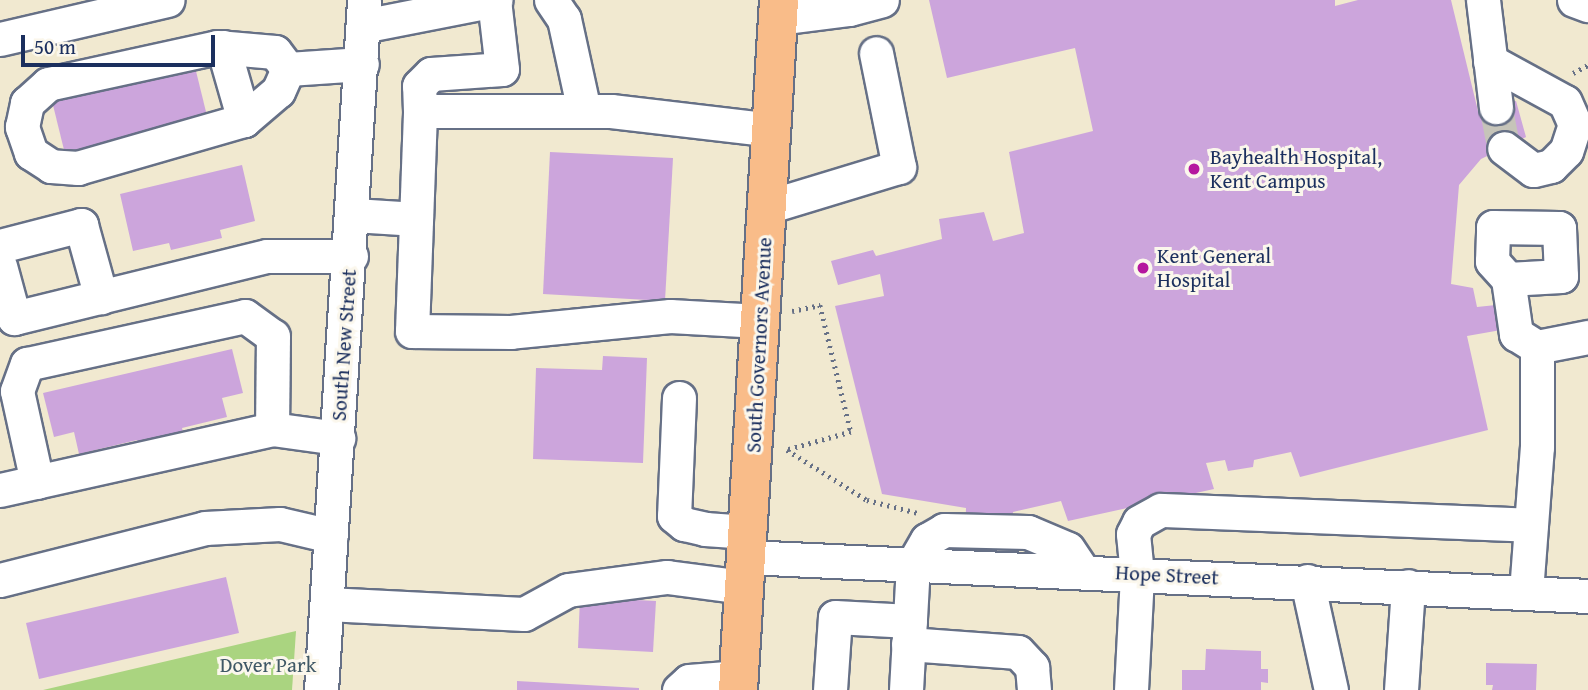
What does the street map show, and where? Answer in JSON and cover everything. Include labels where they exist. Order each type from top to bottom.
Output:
[{"type":"main road","name":"South Governors Avenue","points":[[738,683],[746,559],[773,317],[767,207],[779,9]]},
{"type":"street","points":[[0,39],[168,0]]},
{"type":"street","points":[[364,13],[495,0],[502,69],[431,74],[419,86],[412,331],[511,332],[670,316],[773,317]]},
{"type":"street","points":[[551,0],[564,19],[584,111]]},
{"type":"street","points":[[779,9],[849,9],[882,0]]},
{"type":"street","points":[[1483,0],[1496,107]]},
{"type":"street","points":[[1574,0],[1588,5]]},
{"type":"street","name":"South New Street","points":[[321,690],[354,215],[364,13]]},
{"type":"street","points":[[223,47],[275,52],[288,69],[278,90],[244,120],[78,168],[51,166],[31,153],[22,127],[27,103],[48,84],[223,47]]},
{"type":"street","points":[[223,47],[244,120]]},
{"type":"street","points":[[767,207],[899,167],[876,53]]},
{"type":"street","points":[[1490,61],[1565,102],[1575,124],[1566,151],[1551,166],[1533,170],[1504,148]]},
{"type":"street","points":[[288,69],[362,64]]},
{"type":"street","points":[[419,111],[584,111],[772,130]]},
{"type":"street","points":[[354,215],[416,219]]},
{"type":"street","points":[[0,246],[81,225],[101,297]]},
{"type":"street","points":[[0,266],[14,318],[267,256],[351,256]]},
{"type":"street","points":[[1508,279],[1516,334],[1537,347],[1588,337]]},
{"type":"street","points":[[37,482],[17,391],[27,364],[244,316],[274,336],[272,429]]},
{"type":"street","points":[[1526,592],[1537,347]]},
{"type":"street","points":[[679,398],[674,516],[746,559]]},
{"type":"street","points":[[0,490],[272,429],[338,438]]},
{"type":"street","points":[[1131,690],[1137,574],[1133,534],[1139,522],[1173,508],[1531,525]]},
{"type":"street","points":[[0,580],[205,528],[280,524],[331,536]]},
{"type":"street","points":[[327,604],[524,614],[568,590],[667,577],[746,559]]},
{"type":"street","name":"Hope Street","points":[[746,559],[1083,571],[1588,596]]},
{"type":"street","points":[[905,690],[913,564]]},
{"type":"street","points":[[1307,581],[1331,690]]},
{"type":"street","points":[[1401,690],[1408,586]]},
{"type":"street","points":[[831,690],[835,617],[1018,652],[1032,667],[1034,690]]},
{"type":"street","points":[[679,690],[689,681],[738,683]]},
{"type":"path","points":[[773,317],[820,305],[851,432],[787,450],[867,500],[928,516]]},
{"type":"green space","name":"Dover Park","points":[[296,631],[292,690],[43,690]]},
{"type":"building","name":"Bayhealth Hospital, Kent Campus","points":[[929,0],[1335,0],[1335,6],[1358,0],[1451,0],[1478,111],[1516,101],[1526,137],[1481,159],[1459,185],[1451,284],[1473,288],[1477,307],[1496,305],[1501,330],[1467,336],[1488,430],[1300,477],[1291,452],[1254,460],[1253,467],[1228,471],[1225,460],[1206,463],[1214,489],[1068,521],[1061,501],[1013,512],[1010,543],[965,538],[966,508],[882,494],[835,306],[884,296],[880,274],[838,285],[831,261],[873,250],[876,256],[942,239],[939,219],[984,212],[993,241],[1024,233],[1009,152],[1093,131],[1075,48],[947,78]]},
{"type":"building","points":[[194,63],[209,124],[66,158],[51,97]]},
{"type":"building","points":[[550,152],[673,158],[665,301],[543,294]]},
{"type":"building","points":[[242,165],[255,221],[220,230],[222,238],[171,250],[169,243],[133,251],[120,194]]},
{"type":"building","points":[[232,349],[243,393],[222,398],[227,417],[182,428],[184,436],[140,447],[137,440],[79,454],[74,432],[54,437],[43,393]]},
{"type":"building","points":[[603,356],[647,358],[643,463],[533,459],[536,368],[602,370]]},
{"type":"building","points":[[226,577],[239,633],[39,679],[26,623]]},
{"type":"building","points":[[580,597],[656,601],[653,652],[578,648]]},
{"type":"building","points":[[1206,649],[1261,651],[1261,669],[1268,669],[1268,683],[1261,682],[1261,690],[1182,690],[1182,670],[1205,670]]},
{"type":"building","points":[[1486,663],[1537,664],[1536,690],[1492,690],[1493,685],[1486,685]]},
{"type":"building","points":[[517,681],[639,688],[639,690],[517,690]]},
{"type":"tunnel","points":[[1496,107],[1504,148]]},
{"type":"place","name":"Bayhealth Hospital, Kent Campus","points":[[1194,169]]},
{"type":"place","name":"Kent General Hospital","points":[[1143,268]]}]
